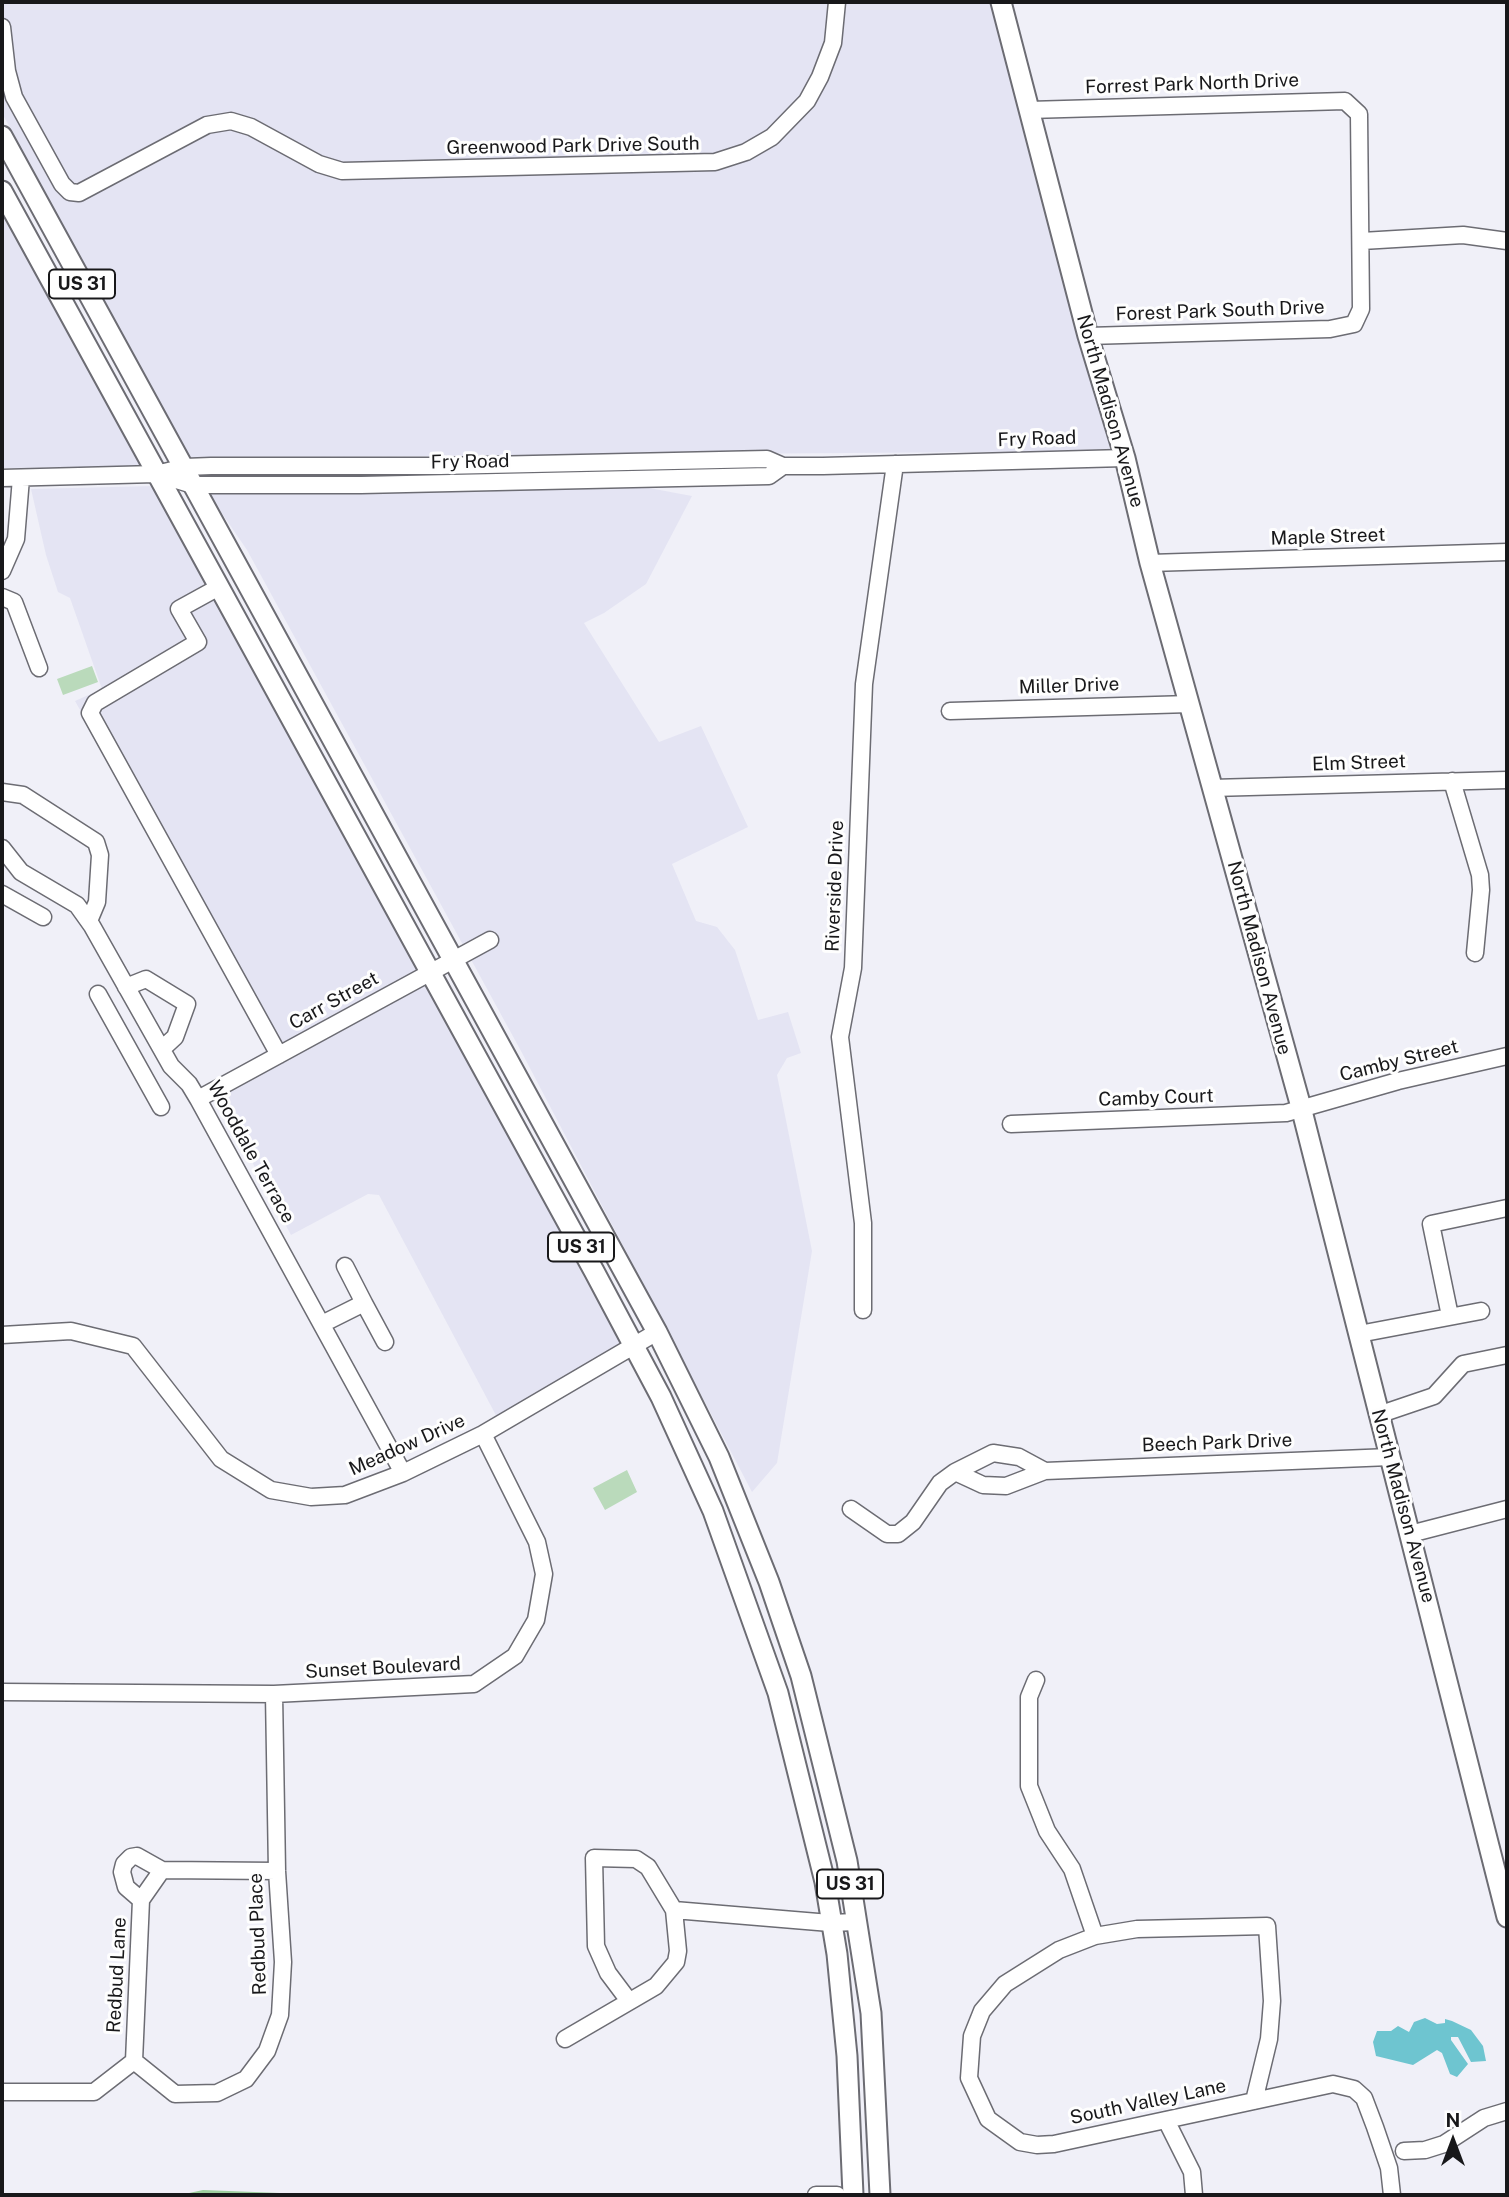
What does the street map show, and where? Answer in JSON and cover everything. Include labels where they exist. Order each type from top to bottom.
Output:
[{"type":"main road","name":"North Madison Avenue","points":[[1001,2],[1088,336],[1125,458],[1150,563],[1301,1107],[1507,1917]]},
{"type":"main road","name":"US 31","points":[[2,136],[657,1332],[689,1393],[740,1507],[769,1582],[816,1727],[846,1861],[871,2013],[880,2195]]},
{"type":"main road","name":"US 31","points":[[2,191],[661,1396],[720,1528],[778,1693],[825,1882],[837,1954],[847,2056],[853,2195]]},
{"type":"street","name":"Greenwood Park Drive South","points":[[2,27],[7,71],[15,97],[62,184],[70,192],[90,189],[216,122],[240,122],[331,169],[353,172],[715,162],[746,152],[772,137],[807,101],[833,43],[837,2]]},
{"type":"street","name":"Forrest Park North Drive","points":[[1030,110],[1345,102],[1354,106],[1359,114],[1362,241]]},
{"type":"street","points":[[1362,241],[1463,235],[1507,241]]},
{"type":"street","name":"Forest Park South Drive","points":[[1088,336],[1320,330],[1354,324],[1361,309],[1362,241]]},
{"type":"street","name":"Fry Road","points":[[2,478],[156,474],[185,467],[440,466],[767,459],[783,466],[838,466],[1125,458]]},
{"type":"street","name":"Riverside Drive","points":[[863,1310],[863,1223],[840,1037],[853,968],[864,684],[895,464]]},
{"type":"street","name":"Fry Road","points":[[156,474],[193,485],[443,484],[769,476],[783,466]]},
{"type":"street","points":[[4,562],[16,539],[21,478]]},
{"type":"street","name":"Maple Street","points":[[1150,563],[1507,552]]},
{"type":"street","points":[[219,587],[179,609],[198,642],[95,703],[90,713],[278,1055]]},
{"type":"street","points":[[2,597],[14,602],[39,668]]},
{"type":"street","name":"Miller Drive","points":[[950,710],[1190,704]]},
{"type":"street","name":"Elm Street","points":[[1212,788],[1507,780]]},
{"type":"street","points":[[1452,781],[1480,875],[1475,953]]},
{"type":"street","points":[[2,792],[23,796],[96,842],[100,855],[97,902],[89,921]]},
{"type":"street","name":"Wooddale Terrace","points":[[2,848],[21,872],[59,892],[76,905],[89,921],[161,1048],[198,1099],[403,1473]]},
{"type":"street","points":[[2,894],[43,916]]},
{"type":"street","name":"Carr Street","points":[[198,1099],[490,940]]},
{"type":"street","points":[[127,987],[146,979],[187,1004],[175,1037],[136,1061]]},
{"type":"street","points":[[98,994],[161,1107]]},
{"type":"street","name":"Camby Street","points":[[1301,1107],[1507,1056]]},
{"type":"street","name":"Camby Court","points":[[1011,1124],[1227,1117],[1286,1113],[1301,1107]]},
{"type":"street","points":[[1450,1316],[1431,1224],[1507,1208]]},
{"type":"street","points":[[345,1266],[385,1342]]},
{"type":"street","points":[[322,1324],[363,1303]]},
{"type":"street","points":[[1359,1334],[1481,1311]]},
{"type":"street","name":"Meadow Drive","points":[[2,1335],[71,1331],[133,1346],[221,1459],[271,1490],[311,1497],[345,1495],[403,1473],[483,1434],[657,1332]]},
{"type":"street","points":[[1378,1415],[1434,1396],[1463,1364],[1507,1355]]},
{"type":"street","name":"Sunset Boulevard","points":[[2,1692],[274,1694],[474,1684],[515,1656],[536,1620],[544,1574],[537,1542],[483,1434]]},
{"type":"street","name":"Beech Park Drive","points":[[851,1509],[887,1534],[898,1534],[913,1522],[940,1483],[955,1472],[993,1453],[1018,1457],[1045,1471]]},
{"type":"street","name":"Beech Park Drive","points":[[955,1472],[983,1485],[1006,1486],[1045,1471],[1390,1457]]},
{"type":"street","points":[[1410,1534],[1507,1509]]},
{"type":"street","points":[[1036,1680],[1029,1697],[1029,1786],[1047,1831],[1072,1869],[1095,1936],[1137,1929],[1267,1926],[1272,2001],[1269,2039],[1254,2101]]},
{"type":"street","name":"Redbud Place","points":[[134,2061],[175,2094],[217,2093],[246,2080],[267,2051],[280,2015],[283,1962],[277,1871],[274,1694]]},
{"type":"street","points":[[141,1900],[127,1887],[122,1872],[124,1864],[131,1857],[137,1856],[162,1870],[277,1871]]},
{"type":"street","points":[[565,2039],[656,1986],[676,1962],[678,1941],[674,1910],[643,1862],[636,1859],[594,1857],[596,1946],[608,1973],[629,2001]]},
{"type":"street","name":"Redbud Lane","points":[[134,2061],[141,1900],[162,1870]]},
{"type":"street","points":[[674,1910],[830,1923],[856,1922]]},
{"type":"street","name":"South Valley Lane","points":[[1095,1936],[1059,1950],[999,1991],[982,2011],[972,2036],[969,2078],[988,2119],[1020,2142],[1055,2144],[1333,2084],[1354,2089],[1364,2098],[1389,2168],[1392,2195]]},
{"type":"street","points":[[2,2092],[94,2092],[134,2061]]},
{"type":"street","points":[[1404,2151],[1444,2144],[1484,2118],[1507,2111]]},
{"type":"street","points":[[1166,2120],[1192,2172],[1194,2195]]},
{"type":"street","points":[[816,2195],[836,2195]]},
{"type":"shaded area","points":[[2,2],[990,2],[1112,451],[189,458],[2,113]]},
{"type":"shaded area","points":[[2,211],[143,467],[2,468]]},
{"type":"shaded area","points":[[154,486],[624,1345],[499,1421],[379,1195],[368,1194],[291,1235],[219,1100],[216,1081],[267,1050],[156,843],[75,701],[102,689],[70,598],[58,592],[46,555],[31,489]]},
{"type":"shaded area","points":[[649,488],[692,496],[646,584],[604,613],[584,623],[659,742],[701,726],[748,827],[672,864],[696,921],[717,927],[735,950],[758,1020],[788,1012],[801,1053],[787,1058],[777,1075],[812,1251],[777,1463],[752,1492],[521,1051],[247,550],[208,493]]},
{"type":"green space","points":[[92,666],[98,682],[63,695],[57,679]]},
{"type":"green space","points":[[627,1470],[637,1492],[605,1510],[593,1488]]},
{"type":"green space","points":[[203,2190],[331,2195],[180,2195]]},
{"type":"water","points":[[1425,2018],[1437,2024],[1445,2023],[1445,2019],[1471,2030],[1483,2046],[1486,2061],[1471,2062],[1458,2037],[1451,2037],[1451,2040],[1468,2064],[1457,2077],[1450,2074],[1442,2053],[1437,2050],[1413,2065],[1376,2056],[1373,2042],[1377,2031],[1391,2031],[1398,2026],[1409,2032],[1414,2022]]}]
